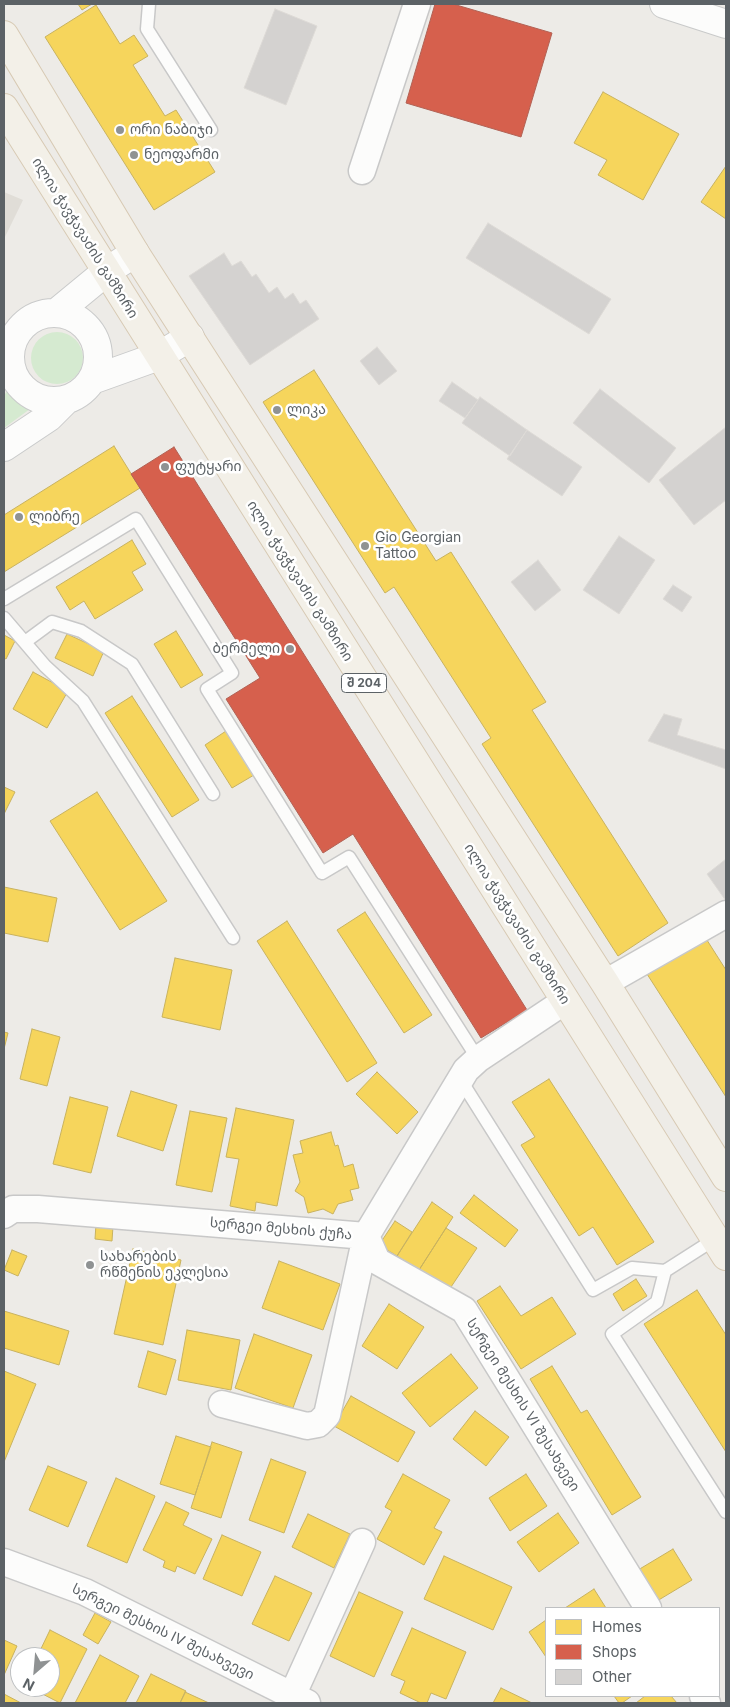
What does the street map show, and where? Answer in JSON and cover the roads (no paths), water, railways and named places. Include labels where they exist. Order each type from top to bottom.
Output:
[{"type":"main road","name":"შ 204","points":[[4,35],[135,253],[605,983],[726,1178]]},
{"type":"main road","name":"ილია ჭავჭავაძის გამზირი","points":[[4,108],[721,1248]]},
{"type":"street","points":[[362,171],[417,4]]},
{"type":"street","points":[[664,4],[726,24]]},
{"type":"street","points":[[56,313],[106,272],[135,253]]},
{"type":"street","points":[[4,447],[48,417],[66,400],[82,392],[92,380],[98,363],[97,345],[88,329],[74,318],[56,313],[39,316],[24,325],[15,337],[7,356],[16,379],[25,390],[37,398],[52,401],[66,400]]},
{"type":"street","points":[[92,380],[159,356],[190,337]]},
{"type":"street","points":[[605,983],[726,914]]},
{"type":"street","name":"სერგეი მესხის ქუჩა","points":[[4,1215],[13,1209],[38,1209],[366,1236],[466,1070],[566,1001]]},
{"type":"street","points":[[222,1404],[307,1426],[318,1424],[327,1415],[366,1236]]},
{"type":"street","name":"სერგეი მესხის VI შესახვევი","points":[[366,1236],[377,1261],[464,1310],[647,1607]]},
{"type":"street","name":"სერგეი მესხის IV შესახვევი","points":[[4,1562],[84,1592],[299,1700],[362,1542]]},
{"type":"lane","points":[[149,4],[147,28],[211,130]]},
{"type":"lane","points":[[4,599],[136,518],[232,673],[207,689],[322,873],[349,857],[478,1060]]},
{"type":"lane","points":[[4,618],[45,666],[83,701],[232,938]]},
{"type":"lane","points":[[25,642],[52,622],[81,631],[132,664],[213,794]]},
{"type":"lane","points":[[460,1080],[593,1290],[632,1268],[665,1271],[721,1248]]},
{"type":"lane","points":[[665,1271],[657,1302],[612,1334],[726,1512]]},
{"type":"place","name":"ორი ნაბიჯი","points":[[120,130]]},
{"type":"place","name":"ნეოფარმი","points":[[134,155]]},
{"type":"place","name":"ლიკა","points":[[277,410]]},
{"type":"place","name":"ფუტყარი","points":[[165,467]]},
{"type":"place","name":"ლიბრე","points":[[19,517]]},
{"type":"place","name":"Gio Georgian Tattoo","points":[[365,546]]},
{"type":"place","name":"ბერმელი","points":[[290,649]]},
{"type":"place","name":"სახარების რწმენის ეკლესია","points":[[90,1265]]}]
